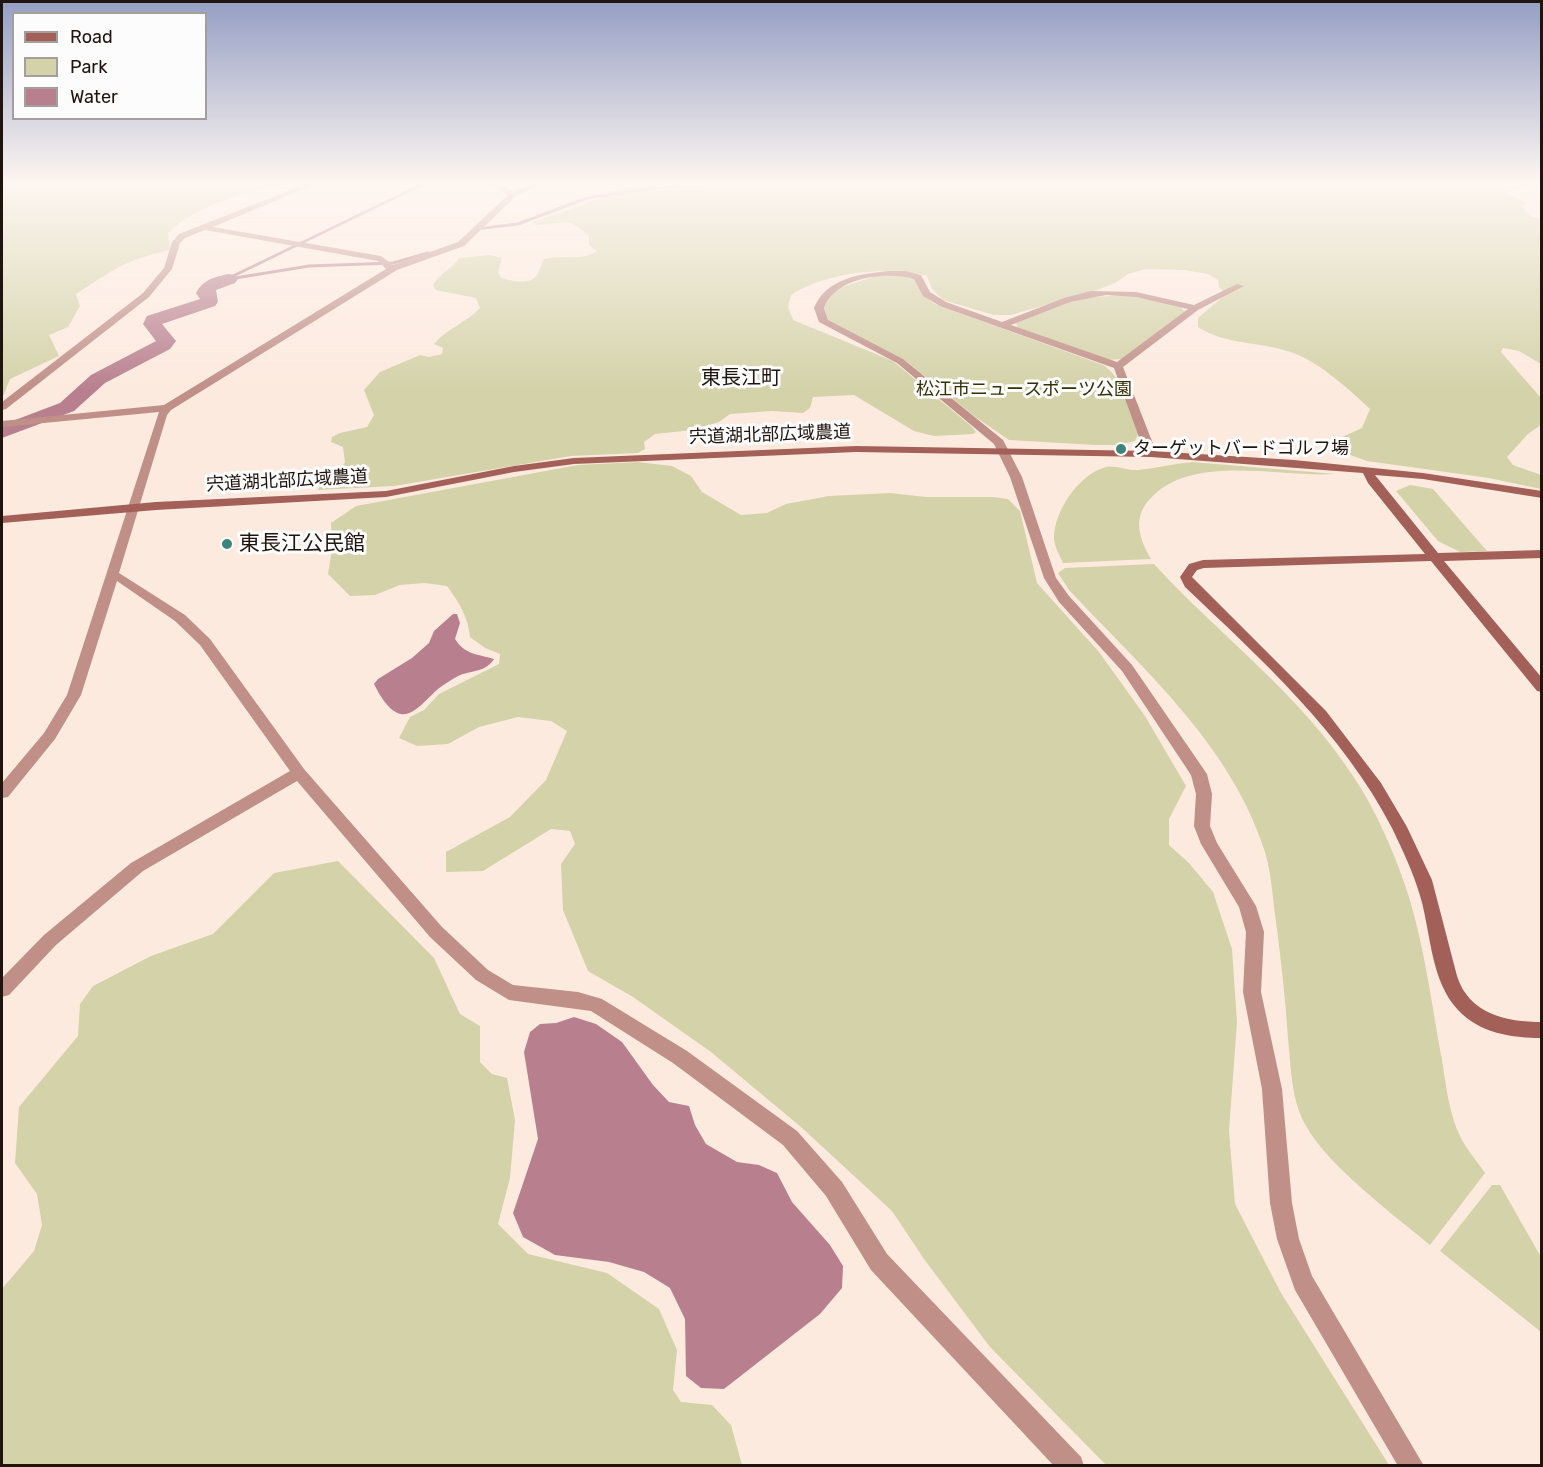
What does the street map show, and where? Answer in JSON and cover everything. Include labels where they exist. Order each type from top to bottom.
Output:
[{"type":"street","points":[[2,407],[146,295],[171,263],[173,253]]},
{"type":"street","points":[[349,253],[381,259],[388,267],[394,268]]},
{"type":"street","points":[[2,793],[50,736],[74,695],[113,578],[132,508],[162,415],[167,408],[394,268],[435,253]]},
{"type":"street","points":[[1151,454],[1118,366],[932,299],[918,277],[904,273],[873,274],[831,289],[823,295],[819,304],[819,315],[824,322],[900,360],[999,442],[1016,477],[1050,578],[1064,599],[1127,668],[1199,774],[1204,794],[1202,826],[1209,844],[1247,906],[1255,932],[1252,992],[1272,1089],[1281,1203],[1288,1239],[1304,1282],[1412,1466]]},
{"type":"street","points":[[1118,366],[1195,308],[1240,286]]},
{"type":"street","points":[[1002,325],[1078,297],[1133,294],[1153,296],[1195,308]]},
{"type":"street","points":[[2,423],[167,408]]},
{"type":"street","name":"宍道湖北部広域農道","points":[[2,520],[132,508],[386,494],[514,468],[573,461],[856,449],[1151,454],[1367,469],[1542,495]]},
{"type":"street","points":[[1367,469],[1372,481],[1542,688]]},
{"type":"street","points":[[1542,554],[1203,564],[1193,567],[1186,577],[1190,584],[1329,721],[1386,801],[1420,869],[1430,898],[1449,980],[1456,996],[1471,1012],[1492,1025],[1517,1031],[1542,1030]]},
{"type":"street","points":[[113,578],[119,577],[180,618],[205,642],[299,773],[436,932],[482,975],[509,992],[534,998],[578,1000],[603,1009],[680,1057],[790,1138],[834,1189],[879,1262],[1008,1401],[1072,1466]]},
{"type":"street","points":[[2,990],[50,939],[137,867],[299,773]]},
{"type":"green space","points":[[2,253],[156,253],[120,267],[76,294],[80,306],[68,327],[49,335],[59,356],[10,379],[2,399]]},
{"type":"green space","points":[[1541,253],[1541,364],[1519,351],[1503,348],[1501,352],[1541,398],[1541,425],[1528,434],[1507,457],[1513,465],[1541,475],[1541,489],[1489,478],[1367,461],[1342,452],[1338,439],[1362,428],[1370,409],[1306,358],[1284,350],[1221,337],[1198,327],[1198,318],[1226,294],[1219,287],[1218,280],[1208,274],[1184,270],[1146,269],[1128,274],[1115,283],[1097,290],[1011,315],[994,315],[943,300],[932,289],[927,276],[894,271],[839,276],[805,287],[791,295],[788,307],[793,320],[893,361],[971,426],[976,432],[973,434],[934,436],[914,431],[854,395],[813,397],[810,408],[803,413],[772,411],[730,414],[719,422],[692,430],[655,434],[644,442],[645,449],[638,453],[571,456],[394,486],[318,490],[321,483],[345,463],[343,447],[331,442],[332,437],[367,427],[374,415],[364,390],[380,372],[420,355],[429,357],[442,354],[443,348],[434,344],[480,308],[476,298],[436,290],[433,285],[459,258],[490,255],[502,258],[498,272],[501,278],[522,282],[535,277],[544,259],[590,254]]},
{"type":"green space","name":"松江市ニュースポーツ公園","points":[[882,274],[912,277],[935,304],[1103,365],[1116,378],[1125,396],[1138,434],[1135,441],[1118,445],[1096,445],[1009,440],[974,416],[906,361],[828,321],[824,306],[836,289]]},
{"type":"green space","name":"松江市ニュースポーツ公園","points":[[1126,295],[1180,306],[1185,312],[1122,359],[1107,360],[1018,328],[1016,324],[1079,298]]},
{"type":"green space","points":[[638,462],[672,466],[691,476],[702,492],[741,515],[767,513],[786,504],[829,496],[890,493],[926,497],[1008,499],[1020,511],[1037,583],[1099,652],[1145,716],[1186,786],[1169,819],[1169,845],[1189,863],[1213,892],[1232,949],[1237,1022],[1229,1131],[1235,1204],[1281,1293],[1389,1465],[1106,1465],[990,1347],[924,1259],[892,1211],[801,1127],[711,1052],[633,997],[588,971],[563,910],[561,864],[575,844],[570,831],[551,829],[483,871],[446,872],[446,852],[510,817],[546,780],[567,731],[551,721],[518,717],[479,727],[448,744],[417,746],[399,738],[410,717],[424,710],[439,694],[499,664],[500,654],[485,648],[470,637],[462,610],[447,586],[425,583],[400,585],[375,595],[350,596],[328,574],[332,550],[331,523],[356,506],[578,465]]},
{"type":"green space","points":[[1192,462],[1336,474],[1237,470],[1188,476],[1167,485],[1144,507],[1139,522],[1141,537],[1151,559],[1063,563],[1054,541],[1055,527],[1063,506],[1086,477],[1106,467],[1138,470]]},
{"type":"green space","points":[[1410,485],[1433,489],[1487,551],[1460,552],[1438,541],[1396,491]]},
{"type":"green space","points":[[1154,564],[1284,692],[1332,746],[1369,803],[1396,861],[1418,932],[1453,1118],[1462,1141],[1485,1173],[1430,1245],[1345,1173],[1316,1141],[1301,1116],[1292,1083],[1272,885],[1264,849],[1249,811],[1207,741],[1154,679],[1069,590],[1058,573],[1065,568]]},
{"type":"green space","points":[[338,861],[434,958],[460,1014],[480,1026],[480,1062],[492,1074],[507,1078],[515,1120],[510,1178],[498,1224],[528,1254],[607,1273],[659,1309],[677,1350],[673,1390],[681,1402],[712,1405],[731,1425],[742,1465],[2,1465],[2,1289],[34,1251],[42,1225],[37,1194],[15,1163],[19,1107],[78,1036],[80,1004],[93,986],[151,956],[213,934],[274,873]]},
{"type":"green space","points":[[1492,1185],[1500,1185],[1541,1257],[1541,1332],[1440,1251]]},
{"type":"water","points":[[453,614],[457,614],[460,623],[455,639],[459,644],[472,653],[494,659],[482,669],[458,676],[438,689],[412,712],[401,714],[392,710],[374,684],[378,679],[412,658],[429,643],[434,631]]},
{"type":"water","points":[[574,1017],[596,1024],[622,1042],[653,1085],[669,1102],[689,1106],[695,1125],[706,1144],[737,1162],[759,1165],[777,1173],[792,1202],[830,1245],[843,1266],[842,1288],[820,1314],[724,1389],[701,1388],[686,1376],[685,1319],[670,1288],[644,1272],[609,1262],[555,1255],[523,1237],[513,1213],[538,1139],[524,1052],[530,1032],[540,1024],[556,1023]]},
{"type":"waterway","points":[[231,277],[280,253]]},
{"type":"waterway","points":[[229,279],[309,266],[393,263],[426,253]]},
{"type":"waterway","points":[[2,432],[67,407],[98,379],[163,345],[166,341],[152,324],[154,320],[209,302],[209,297],[205,293],[209,286],[229,279]]},
{"type":"place","name":"ターゲットバードゴルフ場","points":[[1121,449]]},
{"type":"place","name":"東長江公民館","points":[[227,544]]},
{"type":"district","name":"東長江町","points":[[741,378]]}]
